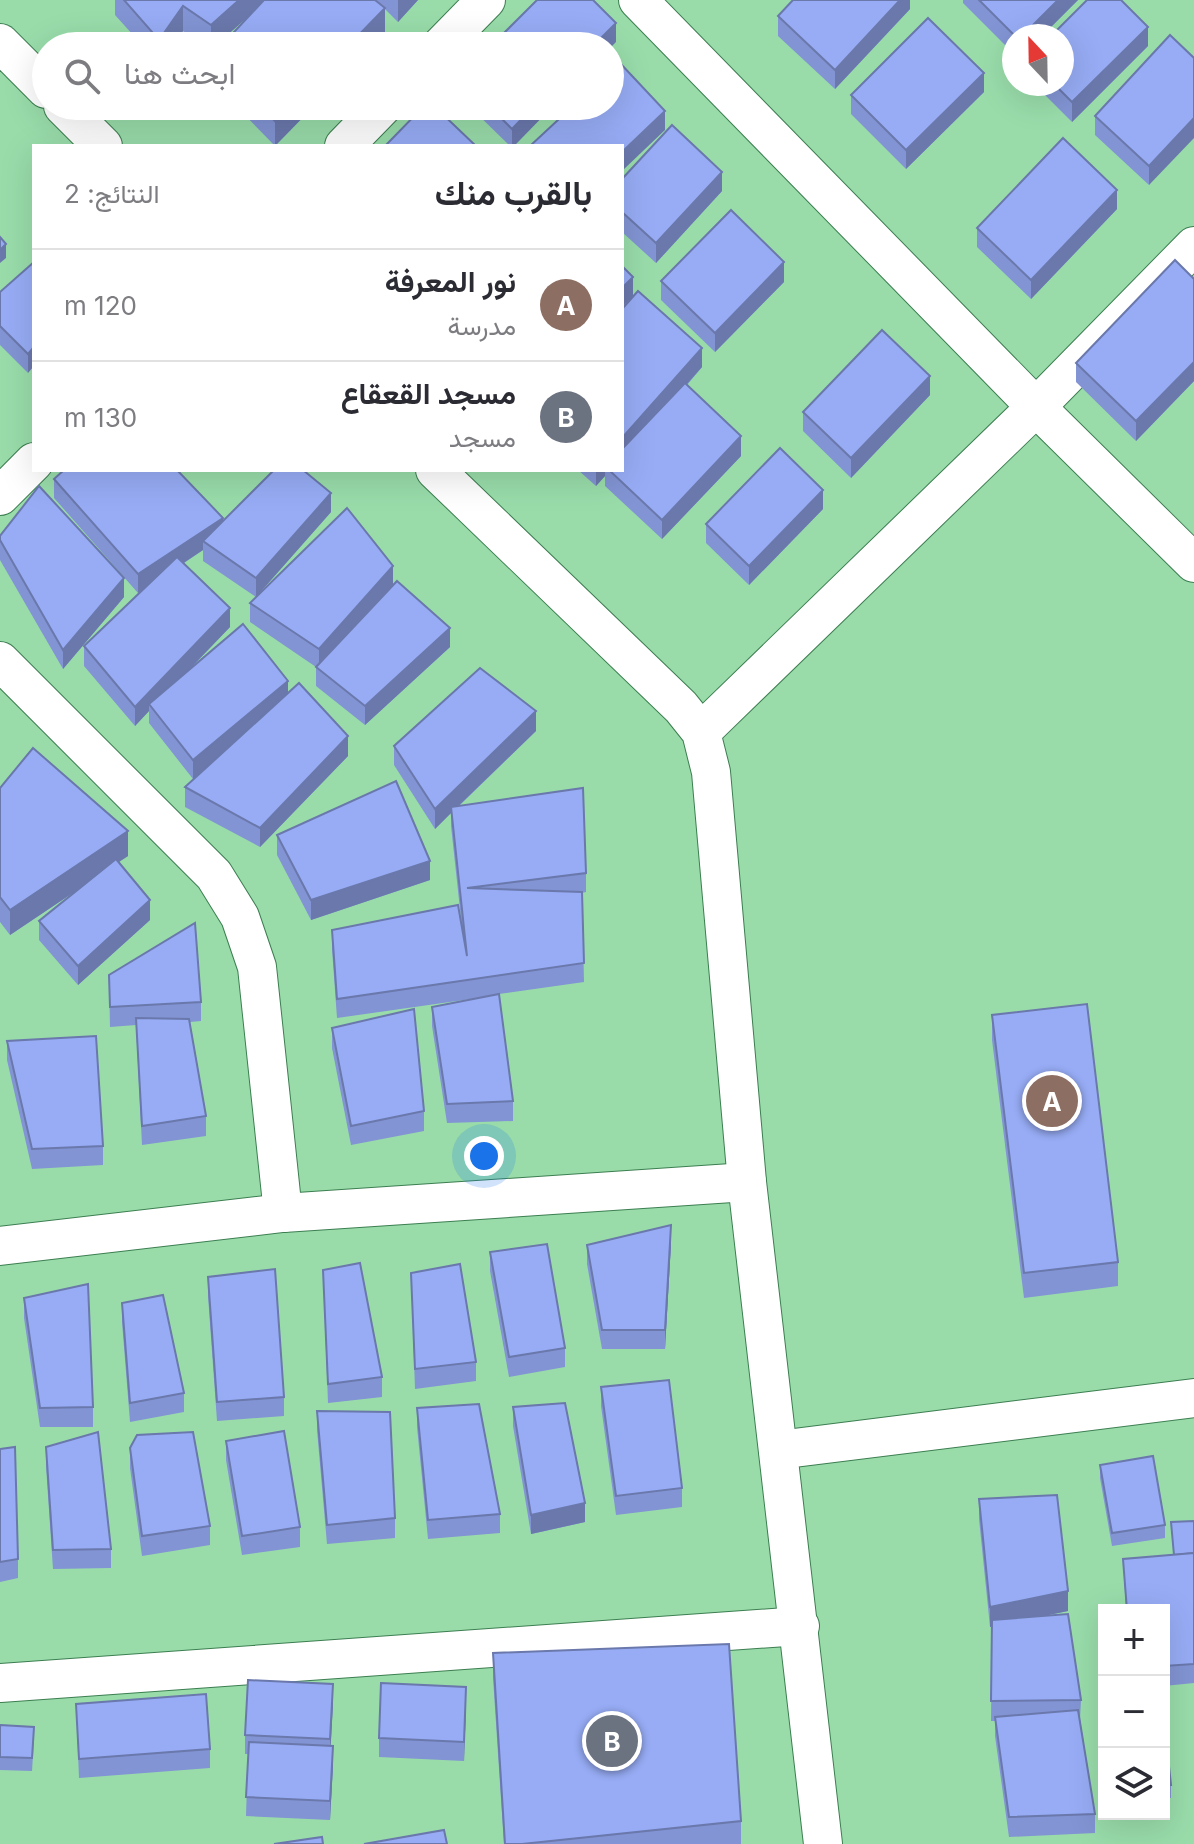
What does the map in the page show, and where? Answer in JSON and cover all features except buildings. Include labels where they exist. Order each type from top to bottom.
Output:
[{"type":"street","points":[[455,32],[486,0]]},
{"type":"street","points":[[638,0],[1036,407],[1194,563]]},
{"type":"street","points":[[0,43],[32,75]]},
{"type":"street","points":[[77,120],[101,144]]},
{"type":"street","points":[[346,144],[369,120]]},
{"type":"street","points":[[701,732],[1036,407],[1194,246]]},
{"type":"street","points":[[0,496],[32,464]]},
{"type":"street","points":[[437,472],[681,707],[701,732],[711,772],[747,1182],[823,1844]]},
{"type":"street","points":[[0,661],[214,875],[240,917],[257,967],[283,1213]]},
{"type":"street","points":[[0,1246],[283,1213],[747,1182]]},
{"type":"street","points":[[778,1450],[1194,1398]]},
{"type":"street","points":[[0,1683],[800,1626]]},
{"type":"place","name":"نور المعرفة","points":[[1052,1101]]},
{"type":"place","name":"مسجد القعقاع","points":[[612,1741]]}]
